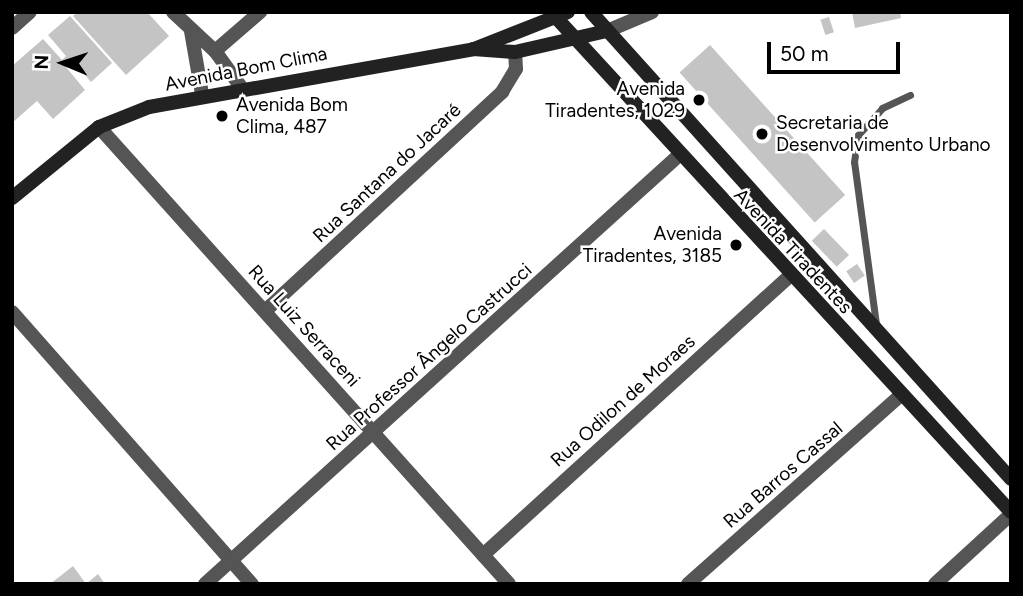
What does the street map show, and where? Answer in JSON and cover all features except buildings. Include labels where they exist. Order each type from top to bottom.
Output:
[{"type":"main road","name":"Avenida Tiradentes","points":[[591,12],[1011,479]]},
{"type":"main road","name":"Avenida Tiradentes","points":[[558,14],[575,40],[678,156],[1011,513]]},
{"type":"main road","name":"Avenida Bom Clima","points":[[473,50],[558,14]]},
{"type":"main road","name":"Avenida Bom Clima","points":[[12,198],[99,127],[202,94],[473,50],[515,52],[575,40],[607,30]]},
{"type":"street","points":[[12,28],[30,12]]},
{"type":"street","points":[[173,12],[215,51],[241,87]]},
{"type":"street","points":[[215,51],[260,12]]},
{"type":"street","name":"Avenida Bom Clima","points":[[607,30],[652,12]]},
{"type":"street","points":[[191,31],[202,94]]},
{"type":"street","name":"Rua Santana do Jacaré","points":[[265,311],[502,92],[516,69],[515,52]]},
{"type":"street","name":"Rua Luiz Serraceni","points":[[99,127],[509,584]]},
{"type":"street","name":"Rua Professor Ângelo Castrucci","points":[[205,584],[678,156]]},
{"type":"street","name":"Rua Odilon de Moraes","points":[[483,555],[790,276]]},
{"type":"street","points":[[12,312],[252,584]]},
{"type":"street","name":"Rua Barros Cassal","points":[[688,584],[902,394]]},
{"type":"street","points":[[935,584],[1011,513]]},
{"type":"lane","points":[[876,329],[853,162],[858,135],[882,108],[910,95]]},
{"type":"place","name":"Avenida Tiradentes, 1029","points":[[699,100]]},
{"type":"place","name":"Avenida Bom Clima, 487","points":[[222,116]]},
{"type":"place","name":"Secretaria de Desenvolvimento Urbano","points":[[762,134]]},
{"type":"place","name":"Avenida Tiradentes, 3185","points":[[736,245]]}]
